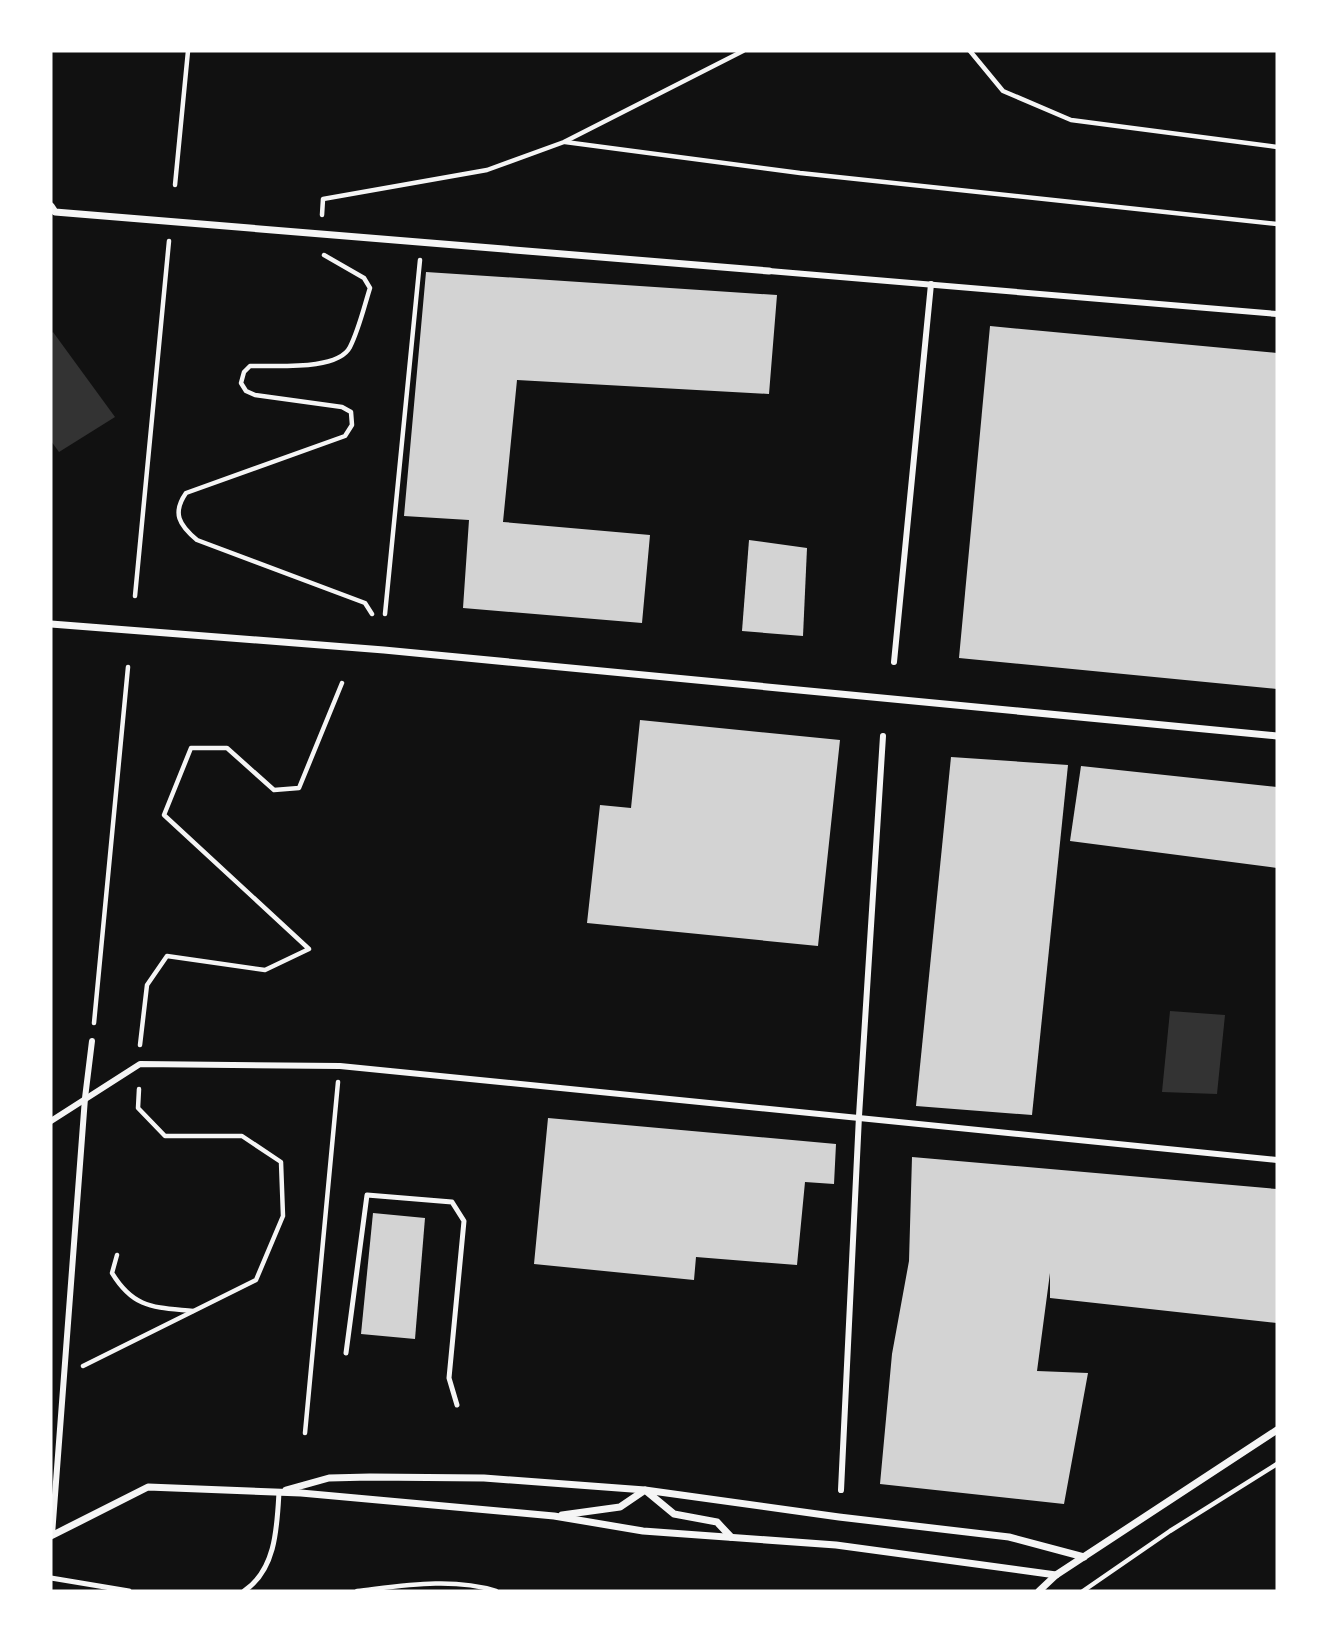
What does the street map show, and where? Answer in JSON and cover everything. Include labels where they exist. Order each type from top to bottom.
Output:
[{"type":"street","points":[[51,206],[55,212],[320,231],[512,252],[1277,314]]},
{"type":"street","points":[[894,662],[931,284]]},
{"type":"street","points":[[51,624],[398,652],[1277,737]]},
{"type":"street","points":[[841,1490],[859,1116],[883,736]]},
{"type":"street","points":[[51,1536],[85,1098],[92,1041]]},
{"type":"street","points":[[51,1121],[140,1064],[340,1066],[1277,1160]]},
{"type":"street","points":[[1039,1591],[1056,1575],[1277,1430]]},
{"type":"street","points":[[279,1492],[329,1478],[370,1477],[484,1478],[645,1490],[839,1517],[1009,1536],[1084,1557]]},
{"type":"street","points":[[51,1536],[148,1487],[279,1492],[554,1516],[643,1531],[836,1545],[1056,1575]]},
{"type":"street","points":[[554,1516],[620,1507],[645,1490]]},
{"type":"street","points":[[645,1490],[674,1514],[717,1522],[732,1538]]},
{"type":"lane","points":[[346,1353],[367,1195],[452,1202],[464,1221],[449,1378],[457,1405]]},
{"type":"lane","points":[[244,1591],[272,1558],[279,1492]]},
{"type":"lane","points":[[51,1578],[128,1591]]},
{"type":"path","points":[[175,185],[188,51]]},
{"type":"path","points":[[323,199],[487,170],[564,142],[743,51]]},
{"type":"path","points":[[970,51],[1003,91],[1071,120],[1277,147]]},
{"type":"path","points":[[564,142],[800,173],[1277,224]]},
{"type":"path","points":[[135,596],[170,236]]},
{"type":"path","points":[[317,251],[364,278],[370,288],[349,349],[338,359],[321,363],[250,366],[244,372],[241,383],[246,391],[255,395],[342,407],[351,412],[352,425],[345,436],[186,493],[178,504],[178,516],[182,528],[197,540],[365,603],[372,614]]},
{"type":"path","points":[[385,614],[420,259]]},
{"type":"path","points":[[92,1041],[128,667]]},
{"type":"path","points":[[65,1375],[256,1280],[283,1216],[281,1162],[242,1136],[165,1136],[138,1108],[140,1046],[147,985],[167,957],[265,970],[309,949],[164,815],[191,748],[227,748],[274,790],[299,788],[342,682]]},
{"type":"path","points":[[305,1433],[340,1066]]},
{"type":"path","points":[[117,1255],[112,1273],[125,1293],[149,1307],[194,1311]]},
{"type":"path","points":[[1083,1591],[1170,1531],[1277,1464]]},
{"type":"path","points":[[357,1591],[413,1584],[478,1586],[496,1591]]},
{"type":"shaded area","points":[[53,332],[115,417],[59,452],[51,441]]},
{"type":"shaded area","points":[[1170,1011],[1225,1015],[1217,1094],[1162,1092]]},
{"type":"building","points":[[426,272],[777,295],[769,394],[517,380],[503,522],[650,535],[642,623],[463,608],[469,520],[404,516]]},
{"type":"building","points":[[990,326],[1277,353],[1277,689],[959,658]]},
{"type":"building","points":[[749,540],[807,548],[803,636],[742,631]]},
{"type":"building","points":[[640,720],[840,740],[818,946],[587,923],[600,805],[631,808]]},
{"type":"building","points":[[951,757],[1068,765],[1032,1115],[916,1106]]},
{"type":"building","points":[[1081,766],[1277,787],[1277,868],[1070,841]]},
{"type":"building","points":[[548,1118],[836,1144],[834,1184],[805,1182],[797,1265],[696,1257],[694,1280],[534,1264]]},
{"type":"building","points":[[912,1157],[1277,1189],[1277,1323],[1050,1298],[1050,1273],[1037,1371],[1088,1373],[1064,1504],[880,1484],[892,1354],[909,1261]]},
{"type":"building","points":[[373,1213],[425,1218],[415,1339],[361,1334]]}]
